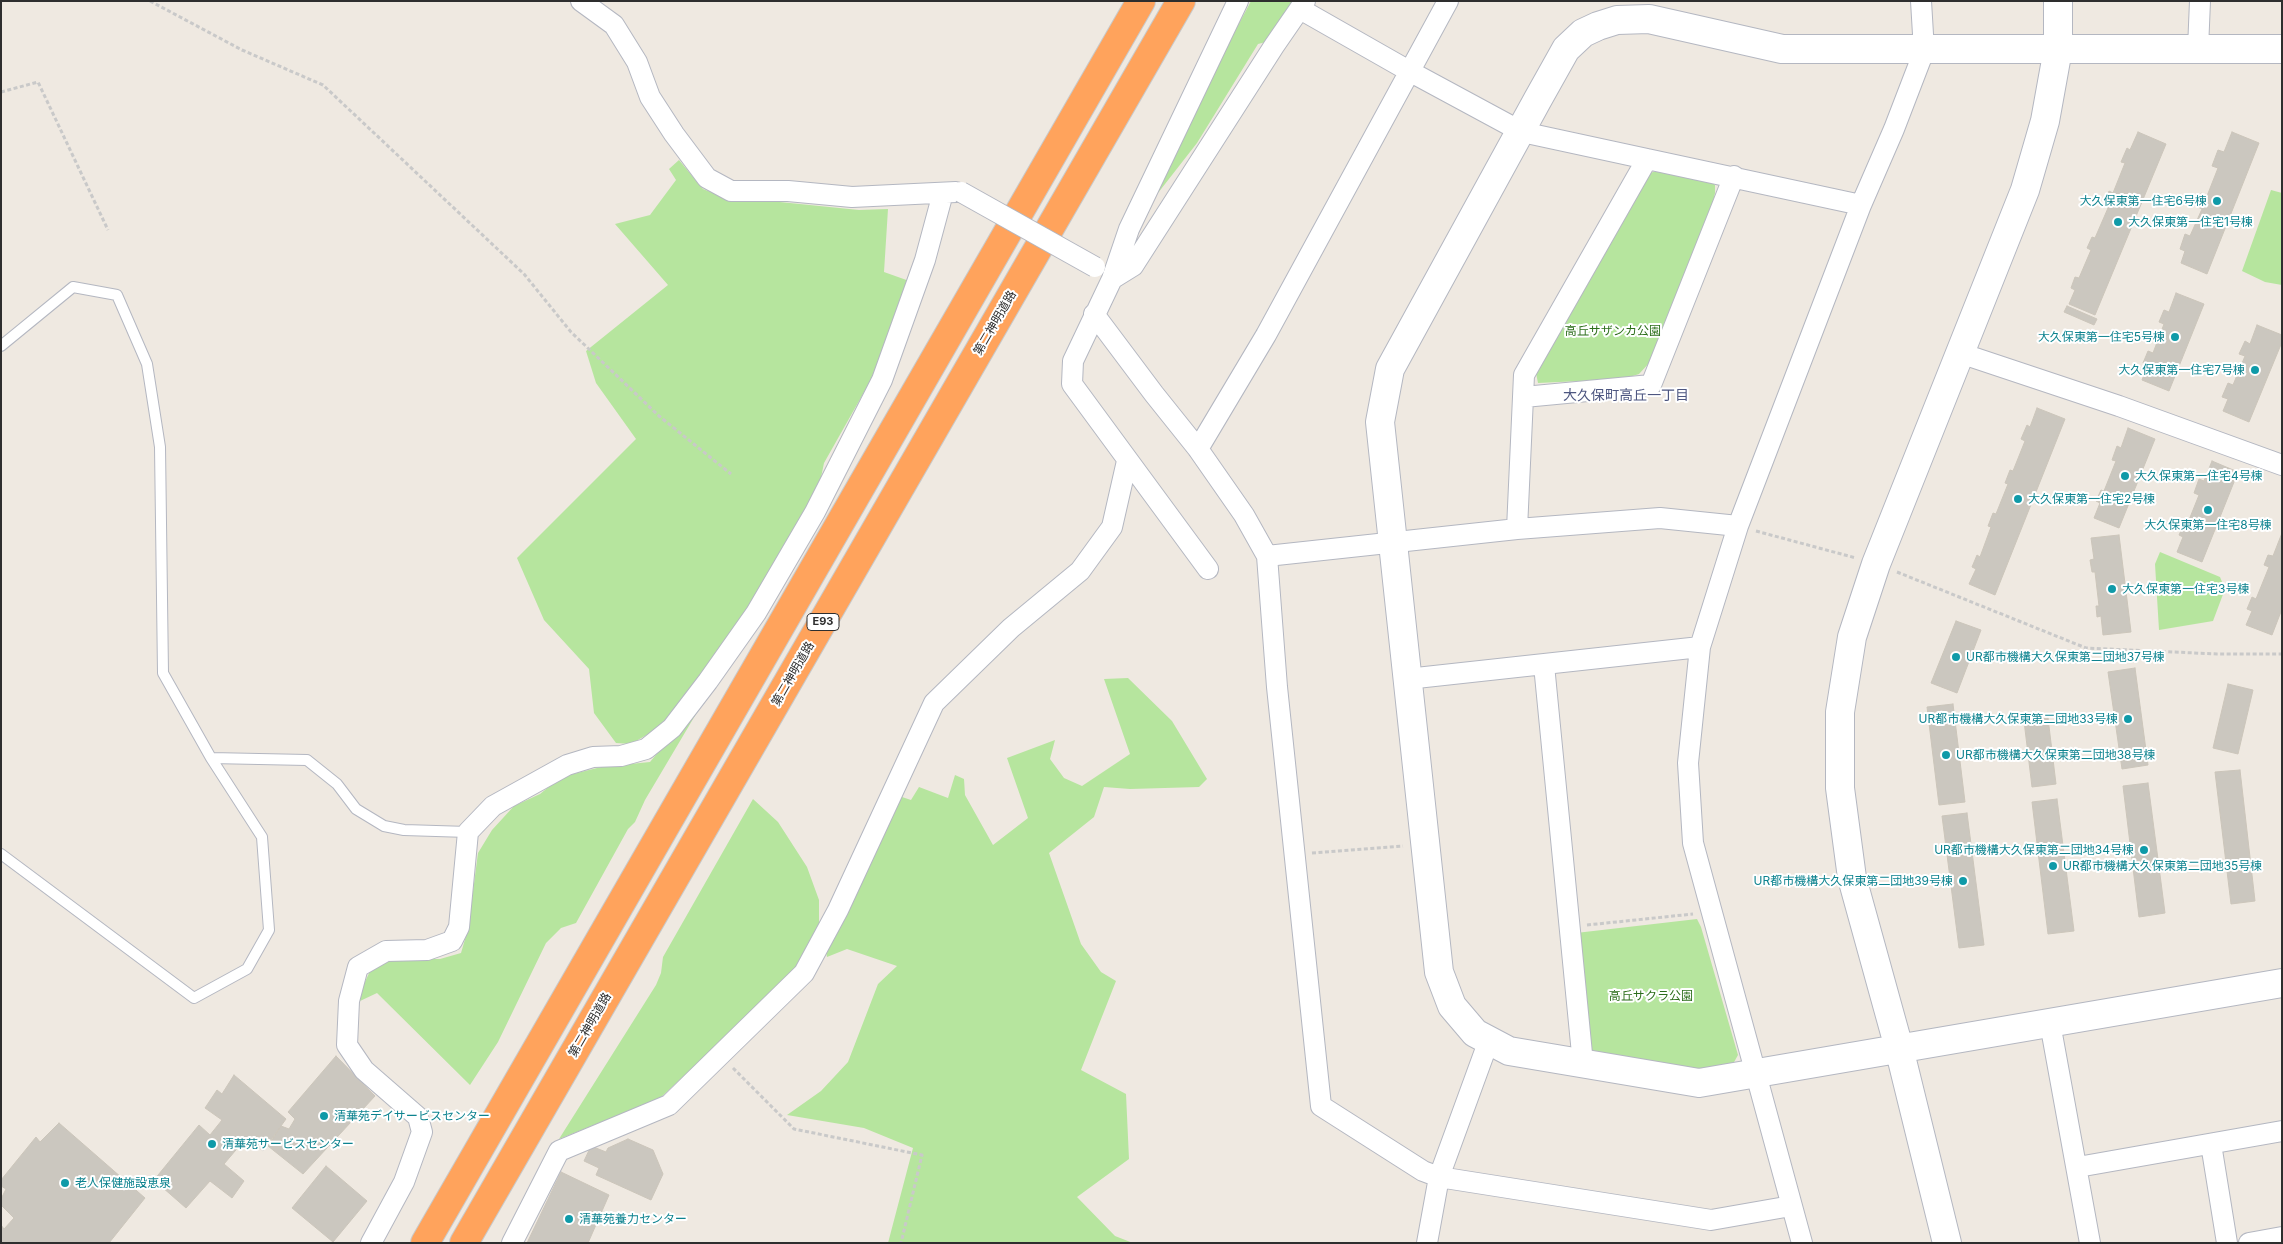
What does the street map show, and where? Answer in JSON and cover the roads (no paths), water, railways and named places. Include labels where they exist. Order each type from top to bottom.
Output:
[{"type":"highway","name":"E93","points":[[425,1243],[1141,1]]},
{"type":"highway","name":"第二神明道路","points":[[464,1243],[1181,1]]},
{"type":"street","points":[[581,1],[614,25],[637,62],[650,97],[706,178],[731,191],[788,191],[852,198],[952,192],[1095,267],[1112,279]]},
{"type":"street","points":[[1208,569],[1072,384],[1073,361],[1112,279],[1129,229],[1238,1]]},
{"type":"street","points":[[1198,449],[1266,335],[1448,1]]},
{"type":"street","points":[[1802,1243],[1694,843],[1688,763],[1700,647],[1738,526],[1861,205],[1894,129],[1924,51],[1921,1]]},
{"type":"street","points":[[1947,1243],[1899,1048],[1852,878],[1840,788],[1840,712],[1850,646],[1876,564],[2025,190],[2045,121],[2058,49],[2058,1]]},
{"type":"street","points":[[2198,49],[2200,1]]},
{"type":"street","points":[[1112,279],[1132,266],[1302,5],[1409,71],[1522,132],[1734,176],[1861,205]]},
{"type":"street","points":[[2282,49],[1924,51],[1782,49],[1649,19],[1616,20],[1583,33],[1566,49],[1390,369],[1380,422],[1440,972],[1452,1006],[1475,1033],[1509,1051],[1699,1082],[2282,983]]},
{"type":"street","points":[[1517,530],[1524,375],[1647,159]]},
{"type":"street","points":[[1524,397],[1651,385],[1734,176]]},
{"type":"street","points":[[371,1243],[404,1182],[422,1132],[418,1117],[364,1070],[347,1045],[349,1001],[358,967],[386,951],[427,950],[452,941],[459,927],[468,832],[493,806],[567,765],[593,758],[621,756],[646,749],[672,728],[756,614],[816,512],[882,380],[925,260],[952,192]]},
{"type":"street","points":[[1094,314],[1198,449],[1244,515],[1266,556],[1277,687],[1321,1106],[1423,1171],[1439,1177],[1711,1220],[1791,1206]]},
{"type":"street","points":[[1960,353],[2119,406],[2282,465]]},
{"type":"street","points":[[512,1243],[559,1151],[668,1105],[804,973],[838,910],[934,703],[1010,628],[1080,570],[1112,527],[1127,461]]},
{"type":"street","points":[[1266,556],[1517,530],[1660,518],[1738,526]]},
{"type":"street","points":[[1407,680],[1700,647]]},
{"type":"street","points":[[1544,665],[1583,1064]]},
{"type":"street","points":[[2050,1023],[2078,1167],[2090,1243]]},
{"type":"street","points":[[1427,1243],[1439,1177],[1489,1040]]},
{"type":"street","points":[[2078,1167],[2282,1131]]},
{"type":"street","points":[[2211,1144],[2228,1243]]},
{"type":"street","points":[[2249,1243],[2282,1238]]},
{"type":"lane","points":[[1,346],[73,288],[117,295],[147,364],[160,447],[163,673],[211,758],[262,836],[269,930],[247,969],[194,998],[1,854]]},
{"type":"lane","points":[[211,758],[307,760],[337,784],[356,809],[384,826],[404,830],[468,832]]},
{"type":"place","name":"大久保東第一住宅6号棟","points":[[2217,201]]},
{"type":"place","name":"大久保東第一住宅1号棟","points":[[2118,222]]},
{"type":"place","name":"大久保東第一住宅5号棟","points":[[2175,337]]},
{"type":"place","name":"大久保東第一住宅7号棟","points":[[2255,370]]},
{"type":"place","name":"大久保東第一住宅4号棟","points":[[2125,476]]},
{"type":"place","name":"大久保東第一住宅2号棟","points":[[2018,499]]},
{"type":"place","name":"大久保東第一住宅8号棟","points":[[2208,510]]},
{"type":"place","name":"大久保東第一住宅3号棟","points":[[2112,589]]},
{"type":"place","name":"UR都市機構大久保東第二団地37号棟","points":[[1956,657]]},
{"type":"place","name":"UR都市機構大久保東第二団地33号棟","points":[[2128,719]]},
{"type":"place","name":"UR都市機構大久保東第二団地38号棟","points":[[1946,755]]},
{"type":"place","name":"UR都市機構大久保東第二団地34号棟","points":[[2144,850]]},
{"type":"place","name":"UR都市機構大久保東第二団地35号棟","points":[[2053,866]]},
{"type":"place","name":"UR都市機構大久保東第二団地39号棟","points":[[1963,881]]},
{"type":"place","name":"清華苑デイサービスセンター","points":[[324,1116]]},
{"type":"place","name":"清華苑サービスセンター","points":[[212,1144]]},
{"type":"place","name":"老人保健施設恵泉","points":[[65,1183]]},
{"type":"place","name":"清華苑養力センター","points":[[569,1219]]},
{"type":"district","name":"大久保町高丘一丁目","points":[[1626,396]]},
{"type":"park label","name":"高丘サザンカ公園","points":[[1613,331]]},
{"type":"park label","name":"高丘サクラ公園","points":[[1651,996]]}]
